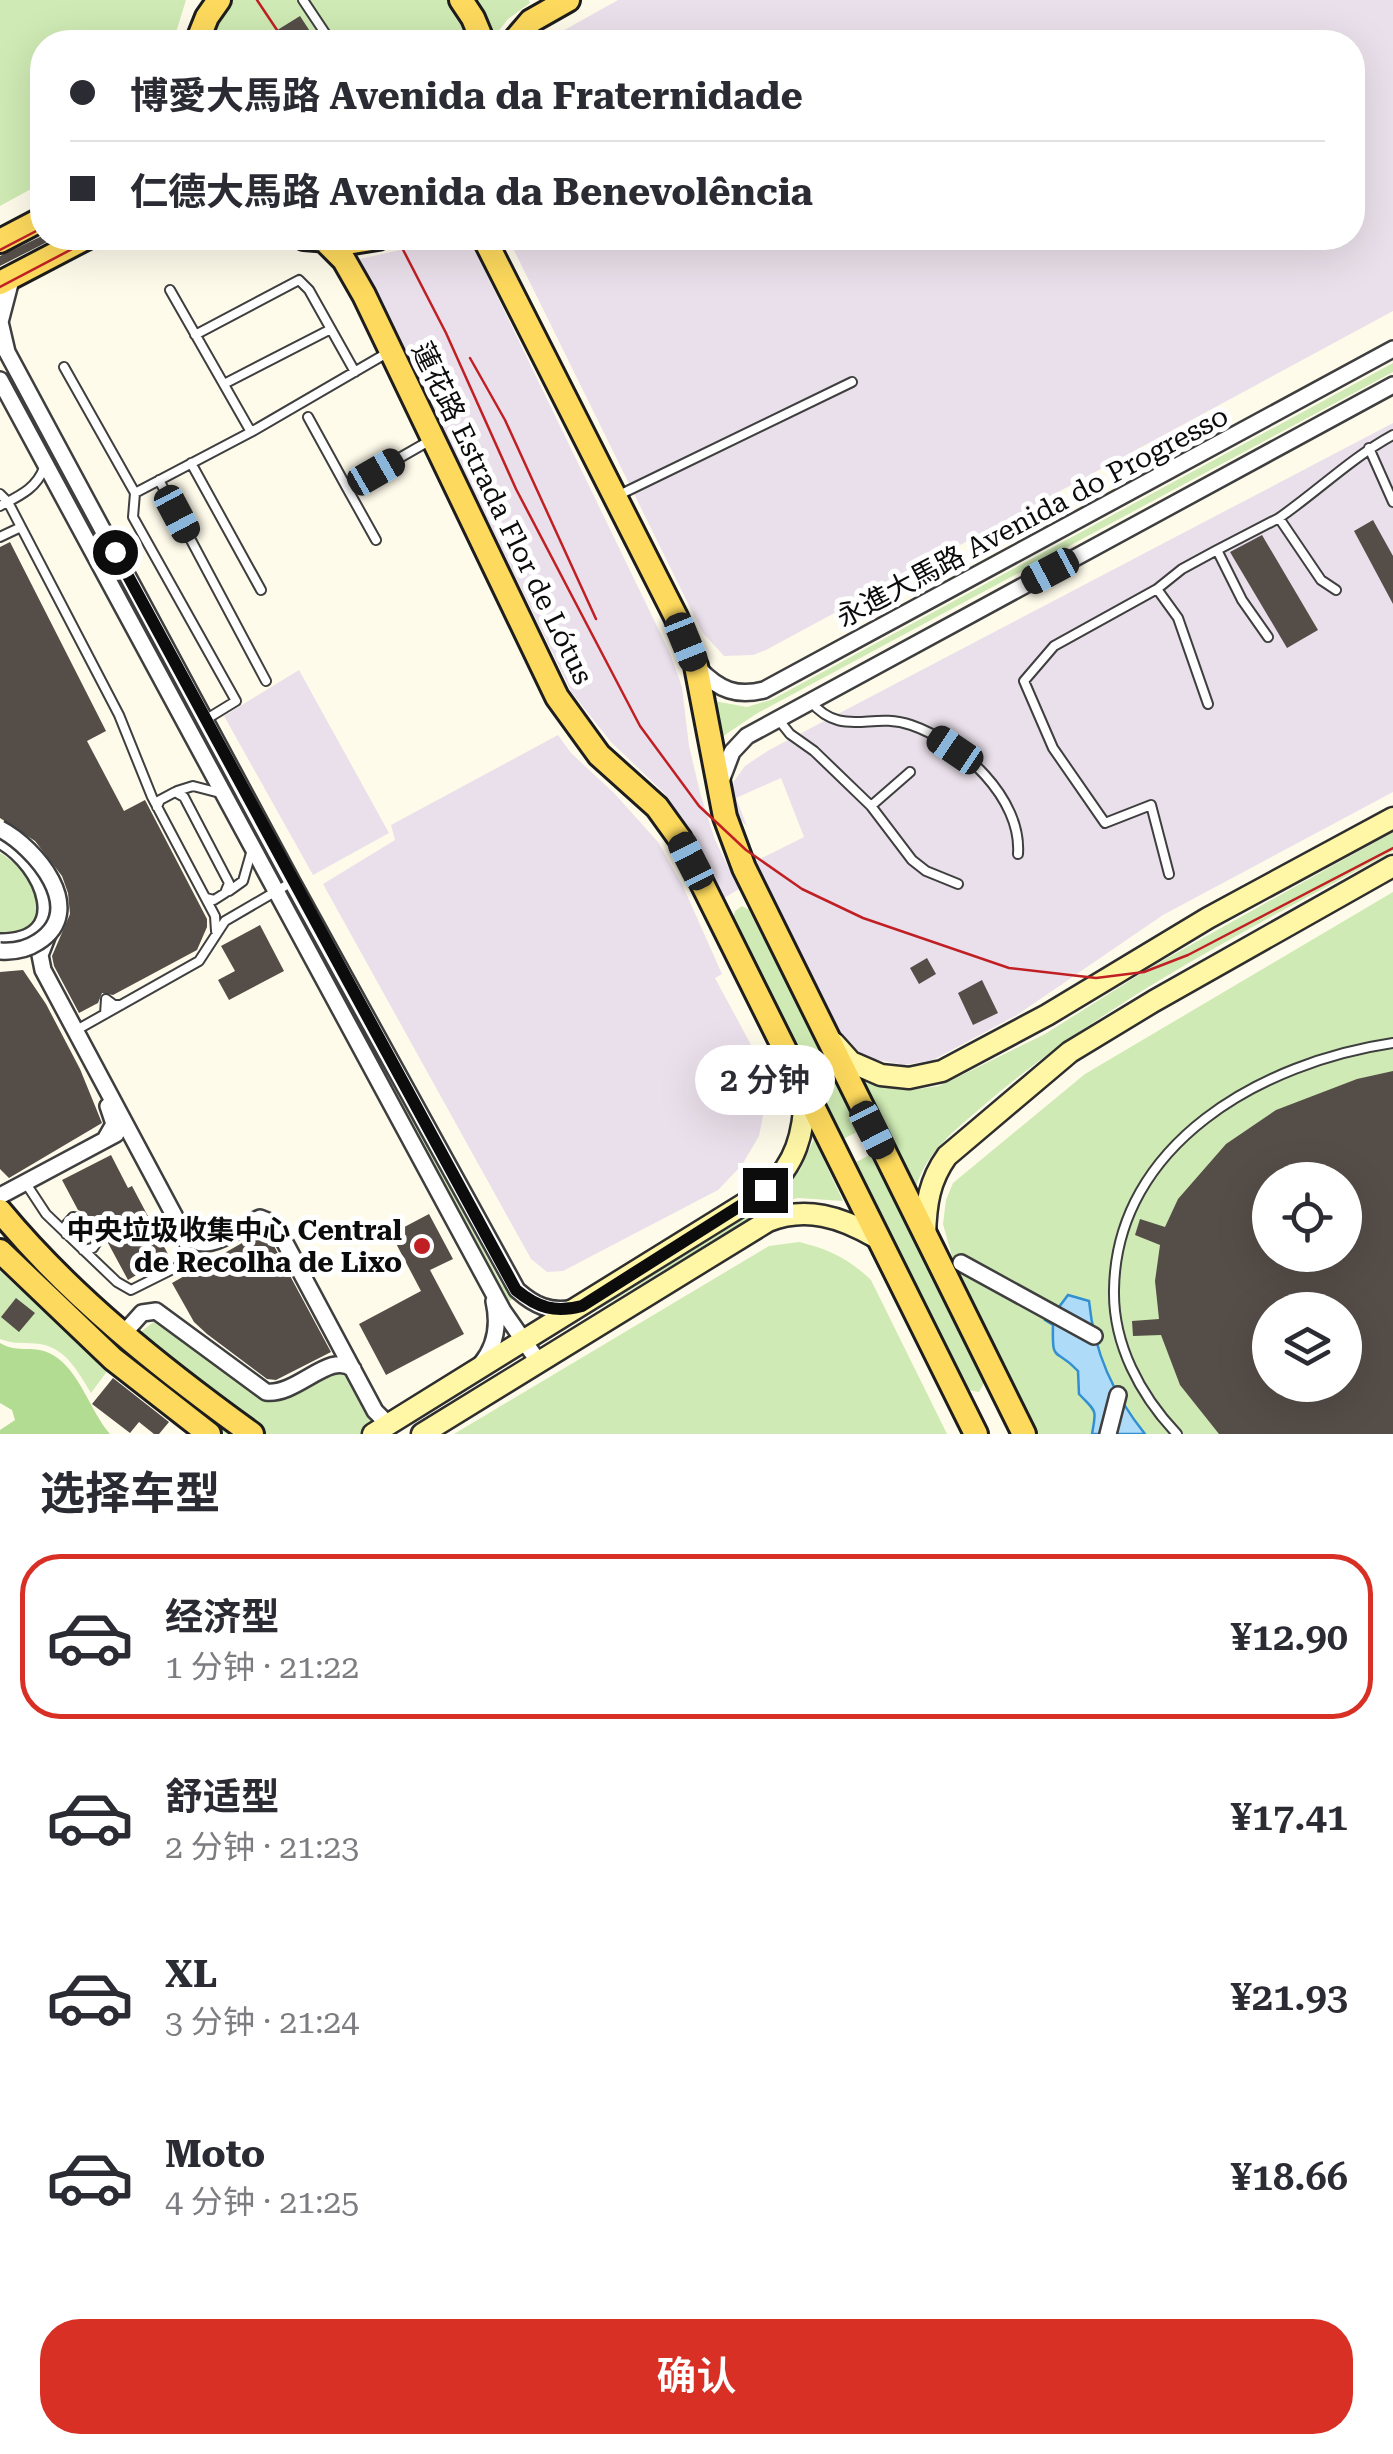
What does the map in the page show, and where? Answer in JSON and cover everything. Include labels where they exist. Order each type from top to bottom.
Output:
[{"type":"main road","points":[[461,0],[478,30]]},
{"type":"main road","points":[[524,30],[568,0]]},
{"type":"main road","points":[[201,30],[210,6]]},
{"type":"main road","points":[[0,242],[30,225]]},
{"type":"main road","points":[[6,280],[63,250]]},
{"type":"main road","name":"蓮花路 Estrada Flor de Lótus","points":[[326,250],[354,276],[556,696],[604,760],[657,807],[680,839],[875,1237],[978,1434]]},
{"type":"main road","points":[[490,250],[676,617],[696,666],[720,794],[762,909],[1021,1428]]},
{"type":"main road","points":[[826,1035],[851,1062],[882,1075],[909,1078],[942,1071],[1047,1015],[1208,918],[1393,818]]},
{"type":"main road","points":[[925,1236],[926,1204],[934,1173],[947,1156],[1070,1052],[1154,1000],[1393,866]]},
{"type":"main road","points":[[724,923],[727,910],[738,901],[752,902],[762,909]]},
{"type":"main road","points":[[373,1434],[525,1342],[779,1178],[794,1157],[804,1120],[805,1094]]},
{"type":"main road","points":[[0,1212],[43,1260],[124,1333],[252,1434]]},
{"type":"main road","points":[[422,1434],[781,1216],[816,1213],[847,1222],[875,1237]]},
{"type":"main road","points":[[0,1251],[114,1359],[209,1434]]},
{"type":"main road","points":[[960,1401],[978,1405],[988,1402],[1000,1386]]},
{"type":"main road","points":[[978,1434],[986,1422],[996,1419],[1021,1428]]},
{"type":"street","points":[[6,280],[0,322],[8,352],[516,1290],[532,1303],[548,1309],[582,1306]]},
{"type":"street","name":"永進大馬路 Avenida do Progresso","points":[[696,666],[711,682],[728,691],[744,695],[764,690],[1393,349]]},
{"type":"street","points":[[0,380],[490,1288],[538,1361]]},
{"type":"street","name":"永進大馬路 Avenida do Progresso","points":[[720,794],[722,772],[732,752],[747,736],[1393,386]]},
{"type":"street","points":[[224,796],[241,786]]},
{"type":"street","points":[[0,829],[32,852],[51,877],[58,908],[40,955],[114,1117],[114,1127],[106,1138]]},
{"type":"street","points":[[0,840],[36,872],[48,910],[32,933],[1,945]]},
{"type":"street","points":[[1,945],[20,950],[50,932]]},
{"type":"street","points":[[1,945],[26,958],[134,1138],[187,1237],[201,1245],[260,1218],[275,1224],[375,1411],[385,1421],[396,1422]]},
{"type":"street","points":[[0,1196],[106,1138],[123,1134],[134,1138]]},
{"type":"street","points":[[961,1263],[1094,1336]]},
{"type":"street","points":[[473,1374],[488,1356],[496,1334],[496,1310],[490,1288]]},
{"type":"street","points":[[124,1333],[142,1313],[156,1312],[266,1392],[290,1389],[342,1362],[353,1369]]},
{"type":"street","points":[[1108,1434],[1118,1395]]},
{"type":"lane","points":[[303,0],[322,30]]},
{"type":"lane","points":[[195,334],[299,280],[309,290],[355,372]]},
{"type":"lane","points":[[170,290],[251,432]]},
{"type":"lane","points":[[224,384],[330,329]]},
{"type":"lane","points":[[135,492],[251,432],[390,351]]},
{"type":"lane","points":[[64,368],[135,492],[133,516],[236,701],[205,720]]},
{"type":"lane","points":[[615,497],[852,382]]},
{"type":"lane","points":[[308,417],[376,540]]},
{"type":"lane","points":[[1169,874],[1151,806],[1105,823],[1052,748],[1024,681],[1054,646],[1157,589],[1182,569],[1279,518],[1368,448],[1393,434]]},
{"type":"lane","points":[[347,488],[432,438]]},
{"type":"lane","points":[[1368,448],[1393,502]]},
{"type":"lane","points":[[190,464],[261,590]]},
{"type":"lane","points":[[45,466],[40,480],[2,500],[21,527],[118,715],[156,807],[203,894],[213,927],[204,956],[190,967],[72,1032]]},
{"type":"lane","points":[[159,480],[266,681]]},
{"type":"lane","points":[[1279,518],[1321,580],[1336,590]]},
{"type":"lane","points":[[0,538],[21,527]]},
{"type":"lane","points":[[1217,550],[1242,600],[1268,637]]},
{"type":"lane","points":[[1157,589],[1178,618],[1208,704]]},
{"type":"lane","points":[[810,701],[823,716],[836,723],[908,724],[972,762],[994,784],[1008,807],[1019,832],[1018,854]]},
{"type":"lane","points":[[778,719],[871,806],[912,860],[926,871],[958,884]]},
{"type":"lane","points":[[871,806],[910,772]]},
{"type":"lane","points":[[156,807],[160,800],[193,786],[224,796]]},
{"type":"lane","points":[[175,792],[184,797],[228,879],[225,893]]},
{"type":"lane","points":[[203,894],[211,900],[245,876],[251,846]]},
{"type":"lane","points":[[213,927],[292,882]]},
{"type":"lane","points":[[190,967],[192,953]]},
{"type":"lane","points":[[105,1014],[106,998],[121,1005]]},
{"type":"lane","points":[[1177,1434],[1143,1390],[1127,1358],[1116,1322],[1114,1265],[1122,1224],[1144,1182],[1174,1146],[1207,1116],[1242,1094],[1294,1069],[1362,1048],[1393,1043]]},
{"type":"lane","points":[[25,1182],[46,1214],[130,1290],[180,1266],[185,1250],[178,1222]]},
{"type":"lane","points":[[66,1234],[66,1225],[72,1218],[80,1218],[96,1234],[97,1242],[93,1248],[83,1250]]},
{"type":"shaded area","points":[[618,0],[1393,0],[1393,311],[766,650],[753,655],[724,656],[702,632],[514,250],[1365,250],[1365,30],[564,30]]},
{"type":"shaded area","points":[[400,250],[475,250],[670,653],[682,687],[689,746],[701,796],[715,840],[739,889],[724,898],[695,841],[664,793],[611,742],[572,693],[360,259]]},
{"type":"shaded area","points":[[1393,423],[1393,792],[1163,915],[1017,1015],[933,1060],[904,1065],[873,1059],[847,1045],[756,861],[804,837],[781,778],[736,798],[747,826],[735,815],[730,799],[734,781],[745,766]]},
{"type":"shaded area","points":[[299,670],[389,833],[313,875],[224,716]]},
{"type":"shaded area","points":[[558,735],[658,842],[682,884],[722,974],[715,978],[757,1056],[766,1100],[759,1136],[742,1165],[718,1190],[563,1271],[547,1272],[531,1259],[323,884],[395,840],[391,825]]},
{"type":"green space","points":[[0,0],[186,0],[177,30],[30,30],[30,190],[0,206]]},
{"type":"green space","points":[[232,0],[450,0],[467,30],[215,30]]},
{"type":"green space","points":[[472,0],[529,0],[499,30],[489,30]]},
{"type":"green space","points":[[1393,363],[1393,372],[756,714],[719,739],[714,701],[747,707],[773,699]]},
{"type":"green space","points":[[1393,832],[1393,851],[1129,999],[1030,1068],[944,1142],[928,1162],[916,1187],[865,1083],[911,1090],[939,1086],[1045,1034],[1153,966]]},
{"type":"green space","points":[[0,853],[25,875],[38,902],[38,914],[32,925],[20,932],[0,935]]},
{"type":"green space","points":[[1393,892],[1393,1434],[1035,1434],[955,1267],[943,1224],[953,1183],[1085,1074]]},
{"type":"green space","points":[[742,906],[749,910],[861,1130],[843,1139],[733,919]]},
{"type":"green space","points":[[350,1002],[502,1285],[516,1297],[508,1302],[347,1004]]},
{"type":"green space","points":[[814,1139],[843,1201],[798,1198],[772,1205],[601,1308],[598,1306],[780,1194],[800,1170]]},
{"type":"green space","points":[[872,1154],[984,1383],[979,1392],[968,1390],[856,1162]]},
{"type":"green space","points":[[0,1222],[240,1434],[225,1434],[116,1350],[3,1240]]},
{"type":"green space","points":[[799,1242],[838,1256],[871,1280],[947,1434],[454,1434],[769,1246]]},
{"type":"green space","points":[[0,1271],[108,1370],[91,1393],[57,1350],[0,1339]]},
{"type":"green space","points":[[156,1320],[258,1397],[283,1398],[326,1375],[349,1376],[378,1426],[364,1434],[267,1434],[138,1334]]},
{"type":"green space","points":[[0,1343],[40,1350],[62,1362],[110,1434],[0,1434],[15,1420],[12,1410],[0,1403]]},
{"type":"water","points":[[1068,1295],[1089,1301],[1095,1338],[1107,1372],[1123,1404],[1145,1434],[1092,1434],[1095,1415],[1079,1394],[1078,1371],[1054,1351],[1053,1325],[1045,1320]]},
{"type":"building","points":[[300,16],[309,30],[277,30]]},
{"type":"building","points":[[30,242],[31,250],[0,266],[0,256]]},
{"type":"building","points":[[1373,520],[1393,556],[1393,604],[1354,531]]},
{"type":"building","points":[[1262,535],[1318,630],[1287,648],[1230,552]]},
{"type":"building","points":[[10,542],[106,731],[87,741],[124,811],[145,800],[207,919],[197,950],[113,995],[102,993],[98,1003],[79,1013],[52,956],[70,914],[62,876],[35,841],[0,818],[0,547]]},
{"type":"building","points":[[260,925],[284,971],[229,1000],[218,980],[235,971],[221,946]]},
{"type":"building","points":[[927,958],[936,974],[919,984],[910,968]]},
{"type":"building","points":[[23,970],[80,1069],[102,1123],[9,1178],[0,1169],[0,972]]},
{"type":"building","points":[[982,980],[998,1013],[973,1025],[958,993]]},
{"type":"building","points":[[1393,1071],[1393,1434],[1219,1434],[1180,1385],[1161,1335],[1133,1336],[1132,1321],[1159,1319],[1155,1281],[1160,1245],[1135,1235],[1140,1219],[1165,1227],[1178,1199],[1226,1144],[1276,1110],[1357,1079]]},
{"type":"building","points":[[111,1155],[169,1256],[128,1280],[101,1230],[78,1210],[62,1180]]},
{"type":"building","points":[[429,1214],[453,1259],[430,1270],[464,1334],[386,1375],[359,1324],[421,1291],[391,1234]]},
{"type":"building","points":[[263,1231],[331,1352],[276,1380],[267,1379],[194,1322],[172,1283]]},
{"type":"building","points":[[16,1298],[35,1313],[19,1332],[1,1317]]},
{"type":"building","points":[[113,1378],[169,1422],[159,1434],[139,1422],[130,1433],[92,1404]]},
{"type":"tram line","points":[[257,0],[277,30]]},
{"type":"tram line","points":[[0,250],[30,234]]},
{"type":"tram line","points":[[0,287],[70,250]]},
{"type":"tram line","points":[[403,250],[446,333],[516,489],[640,726],[699,806],[746,850],[802,889],[863,918],[1009,968],[1096,978],[1144,972],[1188,955],[1393,848]]},
{"type":"tram line","points":[[470,358],[505,420],[596,619]]},
{"type":"place","name":"中央垃圾收集中心 Central de Recolha de Lixo","points":[[422,1246]]},
{"type":"route","points":[[115,552],[516,1290],[532,1303],[548,1309],[582,1306],[765,1190]]}]
